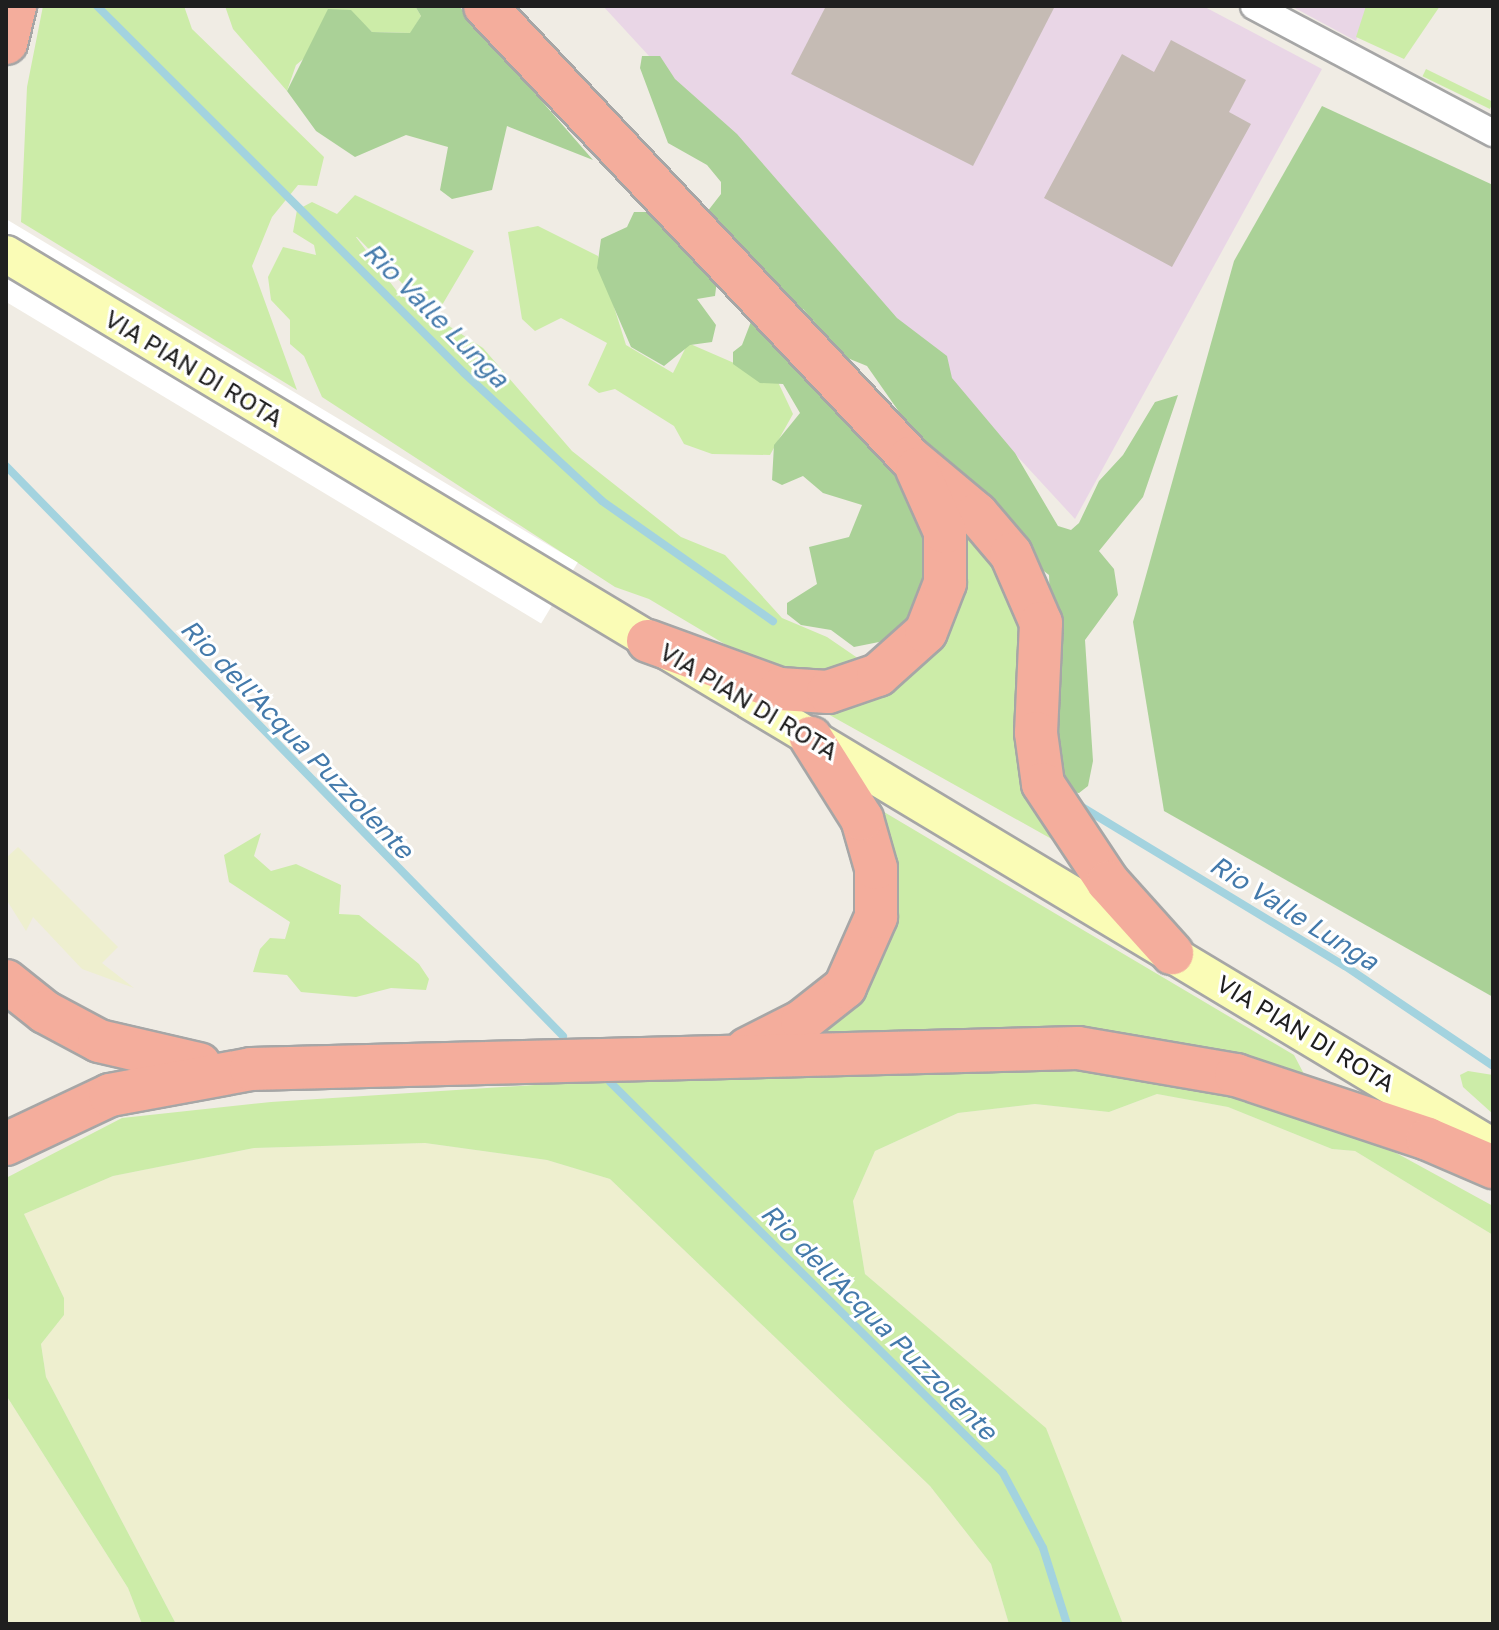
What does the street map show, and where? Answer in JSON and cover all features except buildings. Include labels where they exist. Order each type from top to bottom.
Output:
[{"type":"highway","points":[[6,43],[15,6]]},
{"type":"highway","points":[[485,6],[910,458],[977,514],[1023,574],[1041,623],[1036,733],[1043,784],[1108,882],[1172,953]]},
{"type":"highway","points":[[648,641],[780,689],[812,693],[844,689],[894,665],[926,632],[947,565],[939,513],[910,458]]},
{"type":"highway","points":[[735,1055],[826,1003],[845,987],[870,940],[879,892],[870,845],[850,797],[811,738]]},
{"type":"highway","points":[[6,981],[57,1020],[99,1041],[138,1054],[251,1069]]},
{"type":"highway","points":[[6,1144],[61,1113],[124,1091],[251,1069],[1064,1048],[1173,1060],[1310,1098],[1493,1167]]},
{"type":"main road","name":"VIA PIAN DI ROTA","points":[[6,254],[1493,1147]]},
{"type":"street","points":[[1254,6],[1493,133]]},
{"type":"shaded area","points":[[603,6],[1203,6],[1322,69],[1075,519]]},
{"type":"shaded area","points":[[1291,6],[1367,6],[1356,41]]},
{"type":"green space","points":[[43,6],[184,6],[192,29],[324,157],[317,186],[298,185],[272,217],[252,266],[297,390],[21,222],[27,87]]},
{"type":"green space","points":[[225,6],[415,6],[421,16],[411,33],[372,32],[355,16],[296,65],[287,91],[233,29]]},
{"type":"green space","points":[[415,6],[459,6],[593,160],[507,126],[492,190],[452,199],[440,190],[448,147],[406,135],[355,157],[316,131],[287,91],[328,9],[351,10],[372,32],[410,33],[421,16]]},
{"type":"green space","points":[[1366,6],[1440,6],[1404,59],[1356,37]]},
{"type":"green space","points":[[642,56],[660,56],[675,79],[737,134],[897,318],[947,356],[952,378],[1015,453],[1058,526],[1071,530],[1079,523],[1099,481],[1123,455],[1155,402],[1178,395],[1143,497],[1099,551],[1114,569],[1118,595],[1085,640],[1093,761],[1088,786],[1079,793],[1057,790],[1049,575],[1023,555],[916,436],[867,366],[845,357],[803,309],[794,310],[707,212],[721,194],[721,182],[707,165],[668,143],[640,68]]},
{"type":"green space","points":[[1426,69],[1493,102],[1490,109],[1422,76]]},
{"type":"green space","points":[[1322,106],[1493,185],[1493,997],[1164,811],[1133,622],[1234,261]]},
{"type":"green space","points":[[355,195],[474,251],[435,317],[483,348],[572,451],[681,537],[725,555],[782,618],[827,637],[862,661],[849,673],[770,671],[649,599],[615,587],[322,397],[304,356],[290,344],[290,320],[271,300],[268,277],[283,247],[316,255],[314,245],[293,232],[297,210],[312,202],[337,214]],"holes":[[[357,237],[434,316],[399,294]]]},
{"type":"green space","points":[[634,212],[651,212],[718,272],[715,296],[697,299],[716,325],[712,342],[690,345],[664,366],[631,347],[597,268],[601,239],[627,227]]},
{"type":"green space","points":[[538,226],[598,256],[626,345],[673,373],[688,343],[778,382],[793,414],[770,455],[712,454],[684,444],[674,426],[615,389],[599,393],[588,385],[607,343],[561,318],[535,331],[522,319],[508,232]]},
{"type":"green space","points":[[754,314],[813,389],[913,485],[933,573],[913,612],[889,640],[854,647],[831,630],[801,625],[787,614],[787,603],[817,584],[809,547],[849,537],[862,505],[823,493],[803,476],[782,485],[772,480],[774,445],[800,413],[783,384],[760,383],[733,364],[733,352],[742,345]]},
{"type":"green space","points":[[954,521],[1014,580],[1057,842],[826,713],[830,703],[879,688]]},
{"type":"green space","points":[[879,809],[1294,1055],[1304,1074],[804,1041],[854,991]]},
{"type":"green space","points":[[261,833],[254,856],[271,871],[296,864],[341,885],[339,914],[359,915],[419,964],[429,979],[426,990],[391,988],[356,997],[301,992],[287,975],[253,972],[260,949],[270,938],[285,939],[290,922],[229,882],[224,855]]},
{"type":"green space","points":[[18,847],[118,947],[102,963],[134,988],[82,969],[33,917],[26,931],[6,899],[6,858]]},
{"type":"green space","points":[[842,1065],[1140,1069],[1347,1126],[1493,1206],[1493,1235],[1355,1151],[1332,1149],[1228,1107],[1157,1094],[1109,1112],[1035,1104],[958,1113],[875,1151],[853,1201],[865,1274],[1046,1428],[1123,1624],[1009,1624],[991,1564],[930,1486],[610,1179],[547,1160],[425,1143],[254,1148],[113,1176],[24,1214],[64,1298],[64,1315],[41,1344],[46,1377],[176,1624],[142,1624],[128,1588],[6,1395],[6,1178],[122,1118],[271,1102]]},
{"type":"green space","points":[[1468,1071],[1493,1075],[1493,1114],[1463,1087],[1460,1075]]},
{"type":"green space","points":[[1157,1094],[1228,1107],[1332,1149],[1355,1151],[1493,1235],[1493,1624],[1123,1624],[1046,1429],[865,1274],[853,1201],[875,1151],[958,1113],[1035,1104],[1109,1112]]},
{"type":"green space","points":[[425,1143],[547,1160],[610,1179],[930,1486],[991,1564],[1009,1624],[176,1624],[46,1377],[41,1344],[64,1315],[64,1298],[24,1214],[113,1176],[254,1148]]},
{"type":"green space","points":[[6,1395],[128,1588],[142,1624],[6,1624]]},
{"type":"pier","points":[[6,219],[578,563],[541,623],[6,302]]},
{"type":"waterway","name":"Rio Valle Lunga","points":[[97,6],[464,373],[602,501],[773,621]]},
{"type":"waterway","name":"Rio dell'Acqua Puzzolente","points":[[6,466],[563,1036]]},
{"type":"waterway","name":"Rio Valle Lunga","points":[[1077,804],[1345,966],[1493,1066]]},
{"type":"waterway","name":"Rio dell'Acqua Puzzolente","points":[[610,1082],[1003,1473],[1043,1548],[1067,1624]]}]
